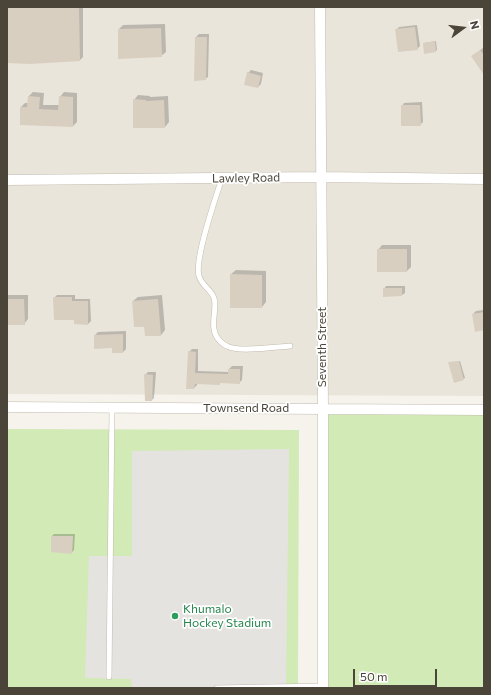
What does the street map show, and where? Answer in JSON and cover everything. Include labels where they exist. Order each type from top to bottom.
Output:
[{"type":"street","name":"Seventh Street","points":[[320,7],[323,409],[323,687]]},
{"type":"street","name":"Lawley Road","points":[[7,180],[321,177],[484,179]]},
{"type":"street","name":"Townsend Road","points":[[7,407],[484,410]]},
{"type":"lane","points":[[222,178],[197,265],[198,274],[201,281],[214,298],[214,329],[219,342],[230,348],[242,349],[290,346]]},
{"type":"lane","points":[[109,676],[112,408]]},
{"type":"lane","points":[[217,688],[323,687]]},
{"type":"shaded area","points":[[7,7],[484,7],[484,396],[7,394]]},
{"type":"shaded area","name":"Khumalo Hockey Stadium","points":[[289,449],[286,688],[132,688],[131,679],[85,678],[89,556],[132,556],[132,451]]},
{"type":"green space","points":[[323,409],[484,410],[484,688],[322,688]]},
{"type":"green space","name":"Khumalo Hockey Stadium","points":[[7,429],[299,430],[298,688],[7,688]]},
{"type":"building","points":[[7,7],[79,7],[80,61],[30,64],[7,63]]},
{"type":"building","points":[[415,27],[418,50],[398,52],[395,29]]},
{"type":"building","points":[[161,28],[162,57],[118,59],[118,29]]},
{"type":"building","points":[[195,37],[207,37],[206,80],[194,81]]},
{"type":"building","points":[[435,41],[436,52],[424,54],[423,43]]},
{"type":"building","points":[[480,50],[484,55],[484,75],[471,56]]},
{"type":"building","points":[[247,72],[261,76],[258,88],[244,85]]},
{"type":"building","points":[[28,96],[40,97],[39,109],[58,110],[59,96],[73,97],[73,127],[20,125],[20,107],[27,107]]},
{"type":"building","points":[[133,99],[146,101],[164,100],[165,128],[133,128]]},
{"type":"building","points":[[401,105],[420,105],[421,126],[401,126]]},
{"type":"building","points":[[377,249],[407,249],[407,272],[377,272]]},
{"type":"building","points":[[230,274],[262,275],[262,308],[230,308]]},
{"type":"building","points":[[383,288],[402,288],[402,296],[383,297]]},
{"type":"building","points":[[53,297],[72,297],[72,301],[88,301],[88,325],[74,324],[74,320],[54,320]]},
{"type":"building","points":[[7,299],[24,299],[25,325],[7,325]]},
{"type":"building","points":[[158,299],[161,336],[145,336],[144,327],[134,327],[132,301]]},
{"type":"building","points":[[484,312],[484,330],[475,332],[472,314]]},
{"type":"building","points":[[123,334],[123,353],[112,353],[112,348],[94,349],[94,335]]},
{"type":"building","points":[[188,351],[196,352],[195,373],[228,374],[228,369],[240,369],[240,384],[195,384],[194,389],[186,389]]},
{"type":"building","points":[[459,361],[464,380],[454,383],[448,362]]},
{"type":"building","points":[[144,374],[153,375],[152,401],[145,401]]},
{"type":"building","points":[[51,536],[73,536],[72,554],[51,552]]},
{"type":"place","name":"Khumalo Hockey Stadium","points":[[175,616]]}]
